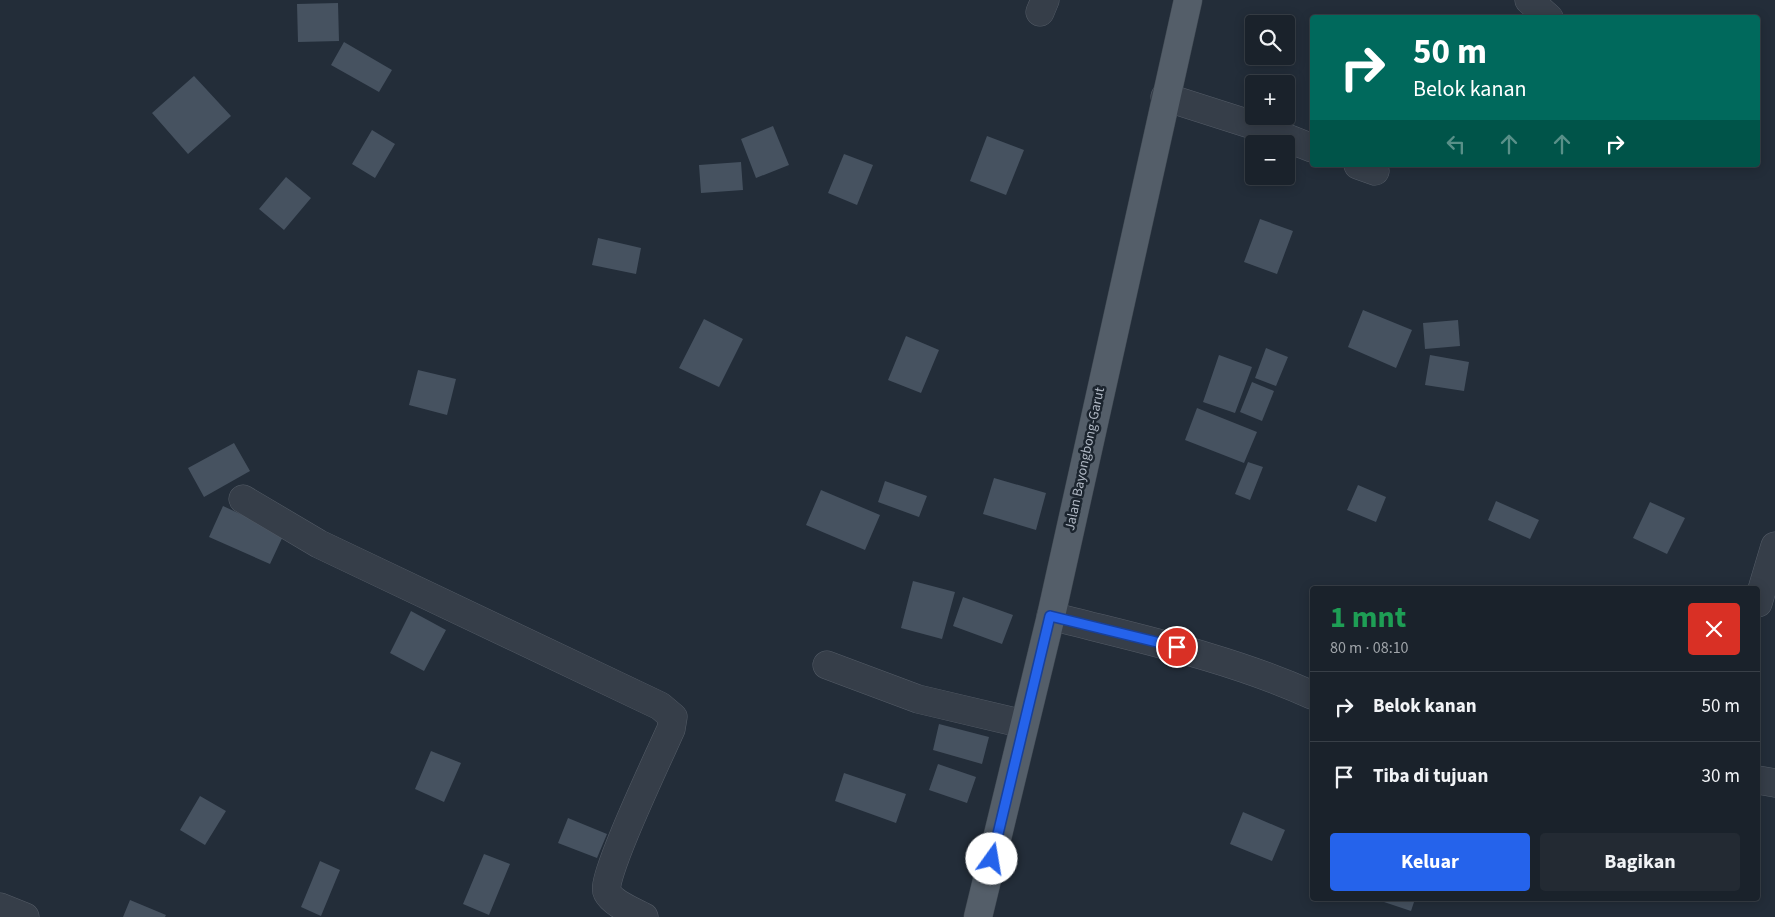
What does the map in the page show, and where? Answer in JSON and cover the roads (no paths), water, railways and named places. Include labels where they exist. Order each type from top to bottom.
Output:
[{"type":"main road","name":"Jalan Bayongbong-Garut","points":[[978,917],[1050,616],[1188,0]]},
{"type":"street","points":[[1529,0],[1546,15]]},
{"type":"street","points":[[1165,98],[1259,127],[1310,147]]},
{"type":"street","points":[[243,499],[319,544],[660,706],[673,717],[671,729],[616,854],[605,886],[606,892],[614,900],[644,917]]},
{"type":"street","points":[[1760,596],[1775,546]]},
{"type":"street","points":[[1050,616],[1192,651],[1287,684],[1310,694]]},
{"type":"street","points":[[827,665],[918,699],[1024,724]]},
{"type":"street","points":[[1760,780],[1775,784]]},
{"type":"street","points":[[0,907],[25,917]]}]
